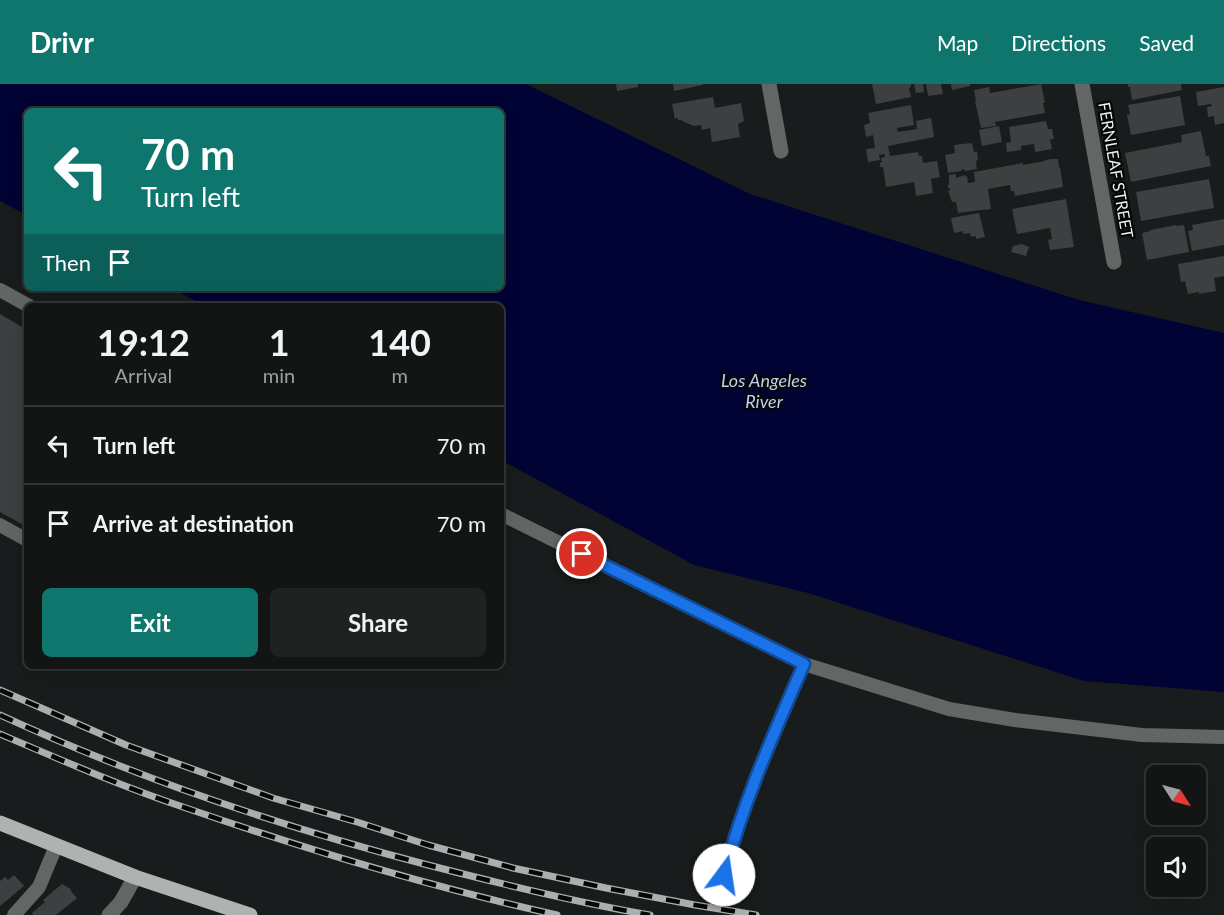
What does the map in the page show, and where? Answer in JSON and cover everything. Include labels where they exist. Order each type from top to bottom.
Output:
[{"type":"main road","points":[[0,823],[135,877],[250,915]]},
{"type":"street","points":[[769,84],[781,151]]},
{"type":"street","name":"FERNLEAF STREET","points":[[1082,84],[1114,262]]},
{"type":"street","points":[[109,915],[121,902],[135,877]]},
{"type":"lane","points":[[0,290],[24,303]]},
{"type":"lane","points":[[504,515],[804,664],[949,710],[1142,735],[1224,737]]},
{"type":"lane","points":[[0,525],[24,538]]},
{"type":"lane","points":[[724,875],[731,847],[759,771],[804,664]]},
{"type":"lane","points":[[14,915],[39,887],[57,846]]},
{"type":"water","name":"Los Angeles River","points":[[0,84],[526,84],[750,194],[1079,300],[1224,333],[1224,692],[1084,681],[808,593],[694,565],[504,462],[504,303],[200,303],[177,291],[504,291],[504,108],[24,108],[24,213],[0,201]]},
{"type":"building","points":[[616,84],[638,84],[638,87],[617,91]]},
{"type":"building","points":[[673,84],[703,84],[703,85],[674,91]]},
{"type":"building","points":[[872,84],[911,84],[909,88],[911,97],[876,104]]},
{"type":"building","points":[[914,84],[923,84],[924,92],[916,93]]},
{"type":"building","points":[[926,84],[941,84],[943,94],[928,96]]},
{"type":"building","points":[[951,84],[970,84],[970,86],[952,90]]},
{"type":"building","points":[[1041,84],[1045,113],[995,122],[996,126],[981,128],[974,90],[989,87],[990,93]]},
{"type":"building","points":[[1128,84],[1181,84],[1182,90],[1132,100]]},
{"type":"building","points":[[1224,87],[1224,123],[1215,125],[1214,116],[1208,117],[1207,107],[1212,106],[1211,104],[1198,106],[1196,92]]},
{"type":"building","points":[[1180,96],[1185,125],[1131,135],[1127,115],[1130,114],[1128,105]]},
{"type":"building","points":[[713,97],[715,108],[741,103],[744,121],[738,124],[740,137],[712,142],[710,128],[702,130],[701,125],[694,126],[678,118],[675,119],[672,104]]},
{"type":"building","points":[[911,105],[914,125],[897,128],[898,132],[917,129],[916,121],[931,118],[934,137],[888,146],[890,156],[918,152],[919,156],[922,156],[923,163],[937,161],[940,177],[931,179],[933,193],[916,196],[914,182],[886,187],[883,167],[880,167],[881,158],[885,157],[885,154],[879,155],[880,160],[868,162],[866,149],[875,148],[873,135],[866,137],[864,125],[870,123],[868,113]]},
{"type":"building","points":[[1046,121],[1048,129],[1052,129],[1054,139],[1050,139],[1052,149],[1035,152],[1034,144],[1021,146],[1021,150],[1007,152],[1006,143],[1011,142],[1009,127]]},
{"type":"building","points":[[999,126],[1002,142],[982,146],[979,130]]},
{"type":"building","points":[[1201,131],[1206,156],[1209,156],[1211,166],[1131,182],[1125,153],[1182,142],[1181,135]]},
{"type":"building","points":[[972,143],[974,152],[977,152],[977,169],[948,173],[945,155],[955,153],[954,145]]},
{"type":"building","points":[[1058,159],[1063,187],[1015,196],[1010,185],[988,189],[991,209],[958,213],[956,202],[952,202],[948,191],[950,190],[948,188],[949,175],[956,174],[956,178],[965,175],[968,183],[975,182],[974,172]]},
{"type":"building","points":[[1209,179],[1214,208],[1141,221],[1136,192]]},
{"type":"building","points":[[1066,199],[1074,247],[1050,250],[1048,240],[1052,239],[1050,228],[1017,234],[1012,209]]},
{"type":"building","points":[[979,213],[985,237],[976,239],[976,236],[971,237],[970,233],[963,234],[963,231],[954,233],[951,218]]},
{"type":"building","points":[[1224,219],[1224,245],[1192,251],[1188,231],[1193,230],[1192,225]]},
{"type":"building","points":[[1184,225],[1189,252],[1147,260],[1142,233]]},
{"type":"building","points":[[1022,244],[1029,247],[1026,256],[1011,252],[1013,246]]},
{"type":"building","points":[[1224,256],[1224,276],[1214,278],[1216,291],[1188,294],[1185,281],[1181,282],[1178,264]]},
{"type":"building","points":[[0,314],[24,328],[24,525],[0,512]]},
{"type":"building","points":[[14,875],[24,886],[0,906],[0,881],[5,877],[8,880]]},
{"type":"building","points":[[62,884],[71,889],[77,898],[56,915],[33,915],[32,913],[45,902],[43,900]]},
{"type":"railway","points":[[0,690],[126,745],[273,798],[428,845],[513,868],[606,888],[756,915]]},
{"type":"railway","points":[[0,715],[157,780],[319,834],[511,886],[650,915]]},
{"type":"railway","points":[[0,734],[139,791],[278,838],[416,880],[557,915]]},
{"type":"route","points":[[582,554],[804,664],[759,771],[731,847],[724,875]]}]
